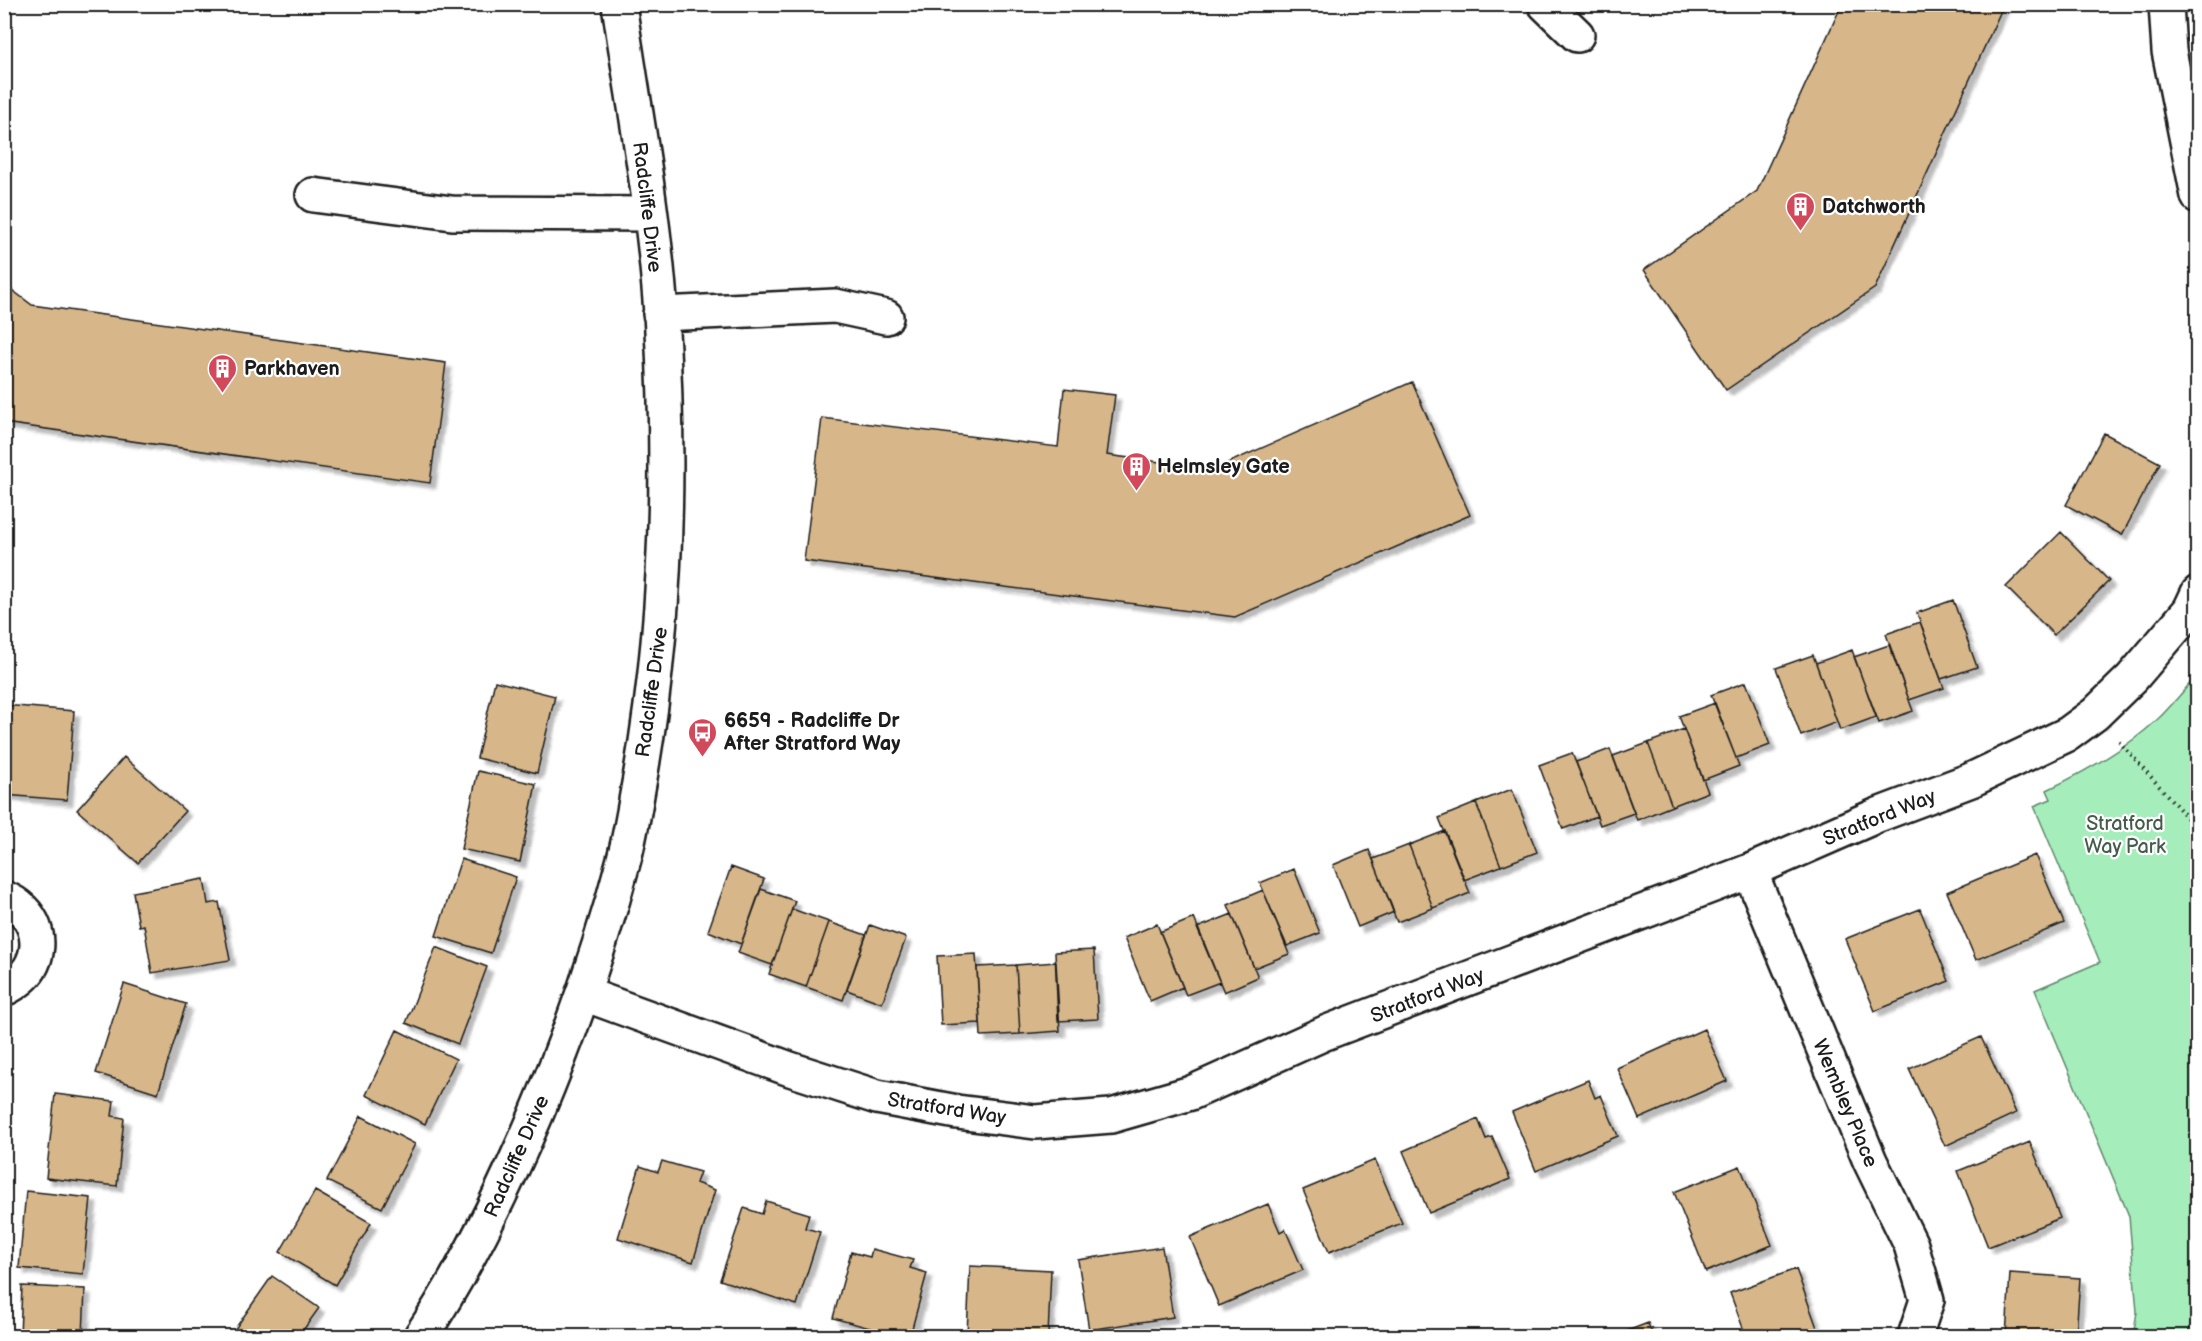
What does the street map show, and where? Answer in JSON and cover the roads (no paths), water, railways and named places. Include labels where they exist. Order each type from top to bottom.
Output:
[{"type":"street","name":"Radcliffe Drive","points":[[421,1336],[447,1297],[504,1190],[584,994],[625,857],[648,731],[661,626],[667,496],[660,314],[650,214],[619,4]]},
{"type":"street","points":[[1545,4],[1577,35]]},
{"type":"street","points":[[2166,4],[2169,51],[2198,196]]},
{"type":"street","points":[[313,195],[452,213],[650,214]]},
{"type":"street","points":[[660,314],[835,306],[886,317]]},
{"type":"street","name":"Stratford Way","points":[[584,994],[790,1069],[877,1097],[957,1112],[1035,1122],[1111,1116],[1191,1093],[1325,1034],[1750,871],[1878,815],[1971,780],[2068,734],[2095,714],[2133,678],[2190,610],[2198,593]]},
{"type":"street","name":"Wembley Place","points":[[1750,871],[1870,1161],[1911,1245],[1927,1300],[1915,1336]]},
{"type":"street","points":[[4,898],[14,902],[26,912],[34,926],[37,941],[36,956],[29,970],[18,982],[4,989]]},
{"type":"place","name":"Datchworth","points":[[1801,232]]},
{"type":"place","name":"Parkhaven","points":[[223,394]]},
{"type":"place","name":"Helmsley Gate","points":[[1136,492]]},
{"type":"place","name":"6659 - Radcliffe Dr After Stratford Way","points":[[703,758]]},
{"type":"park label","name":"Stratford Way Park","points":[[2125,834]]}]
